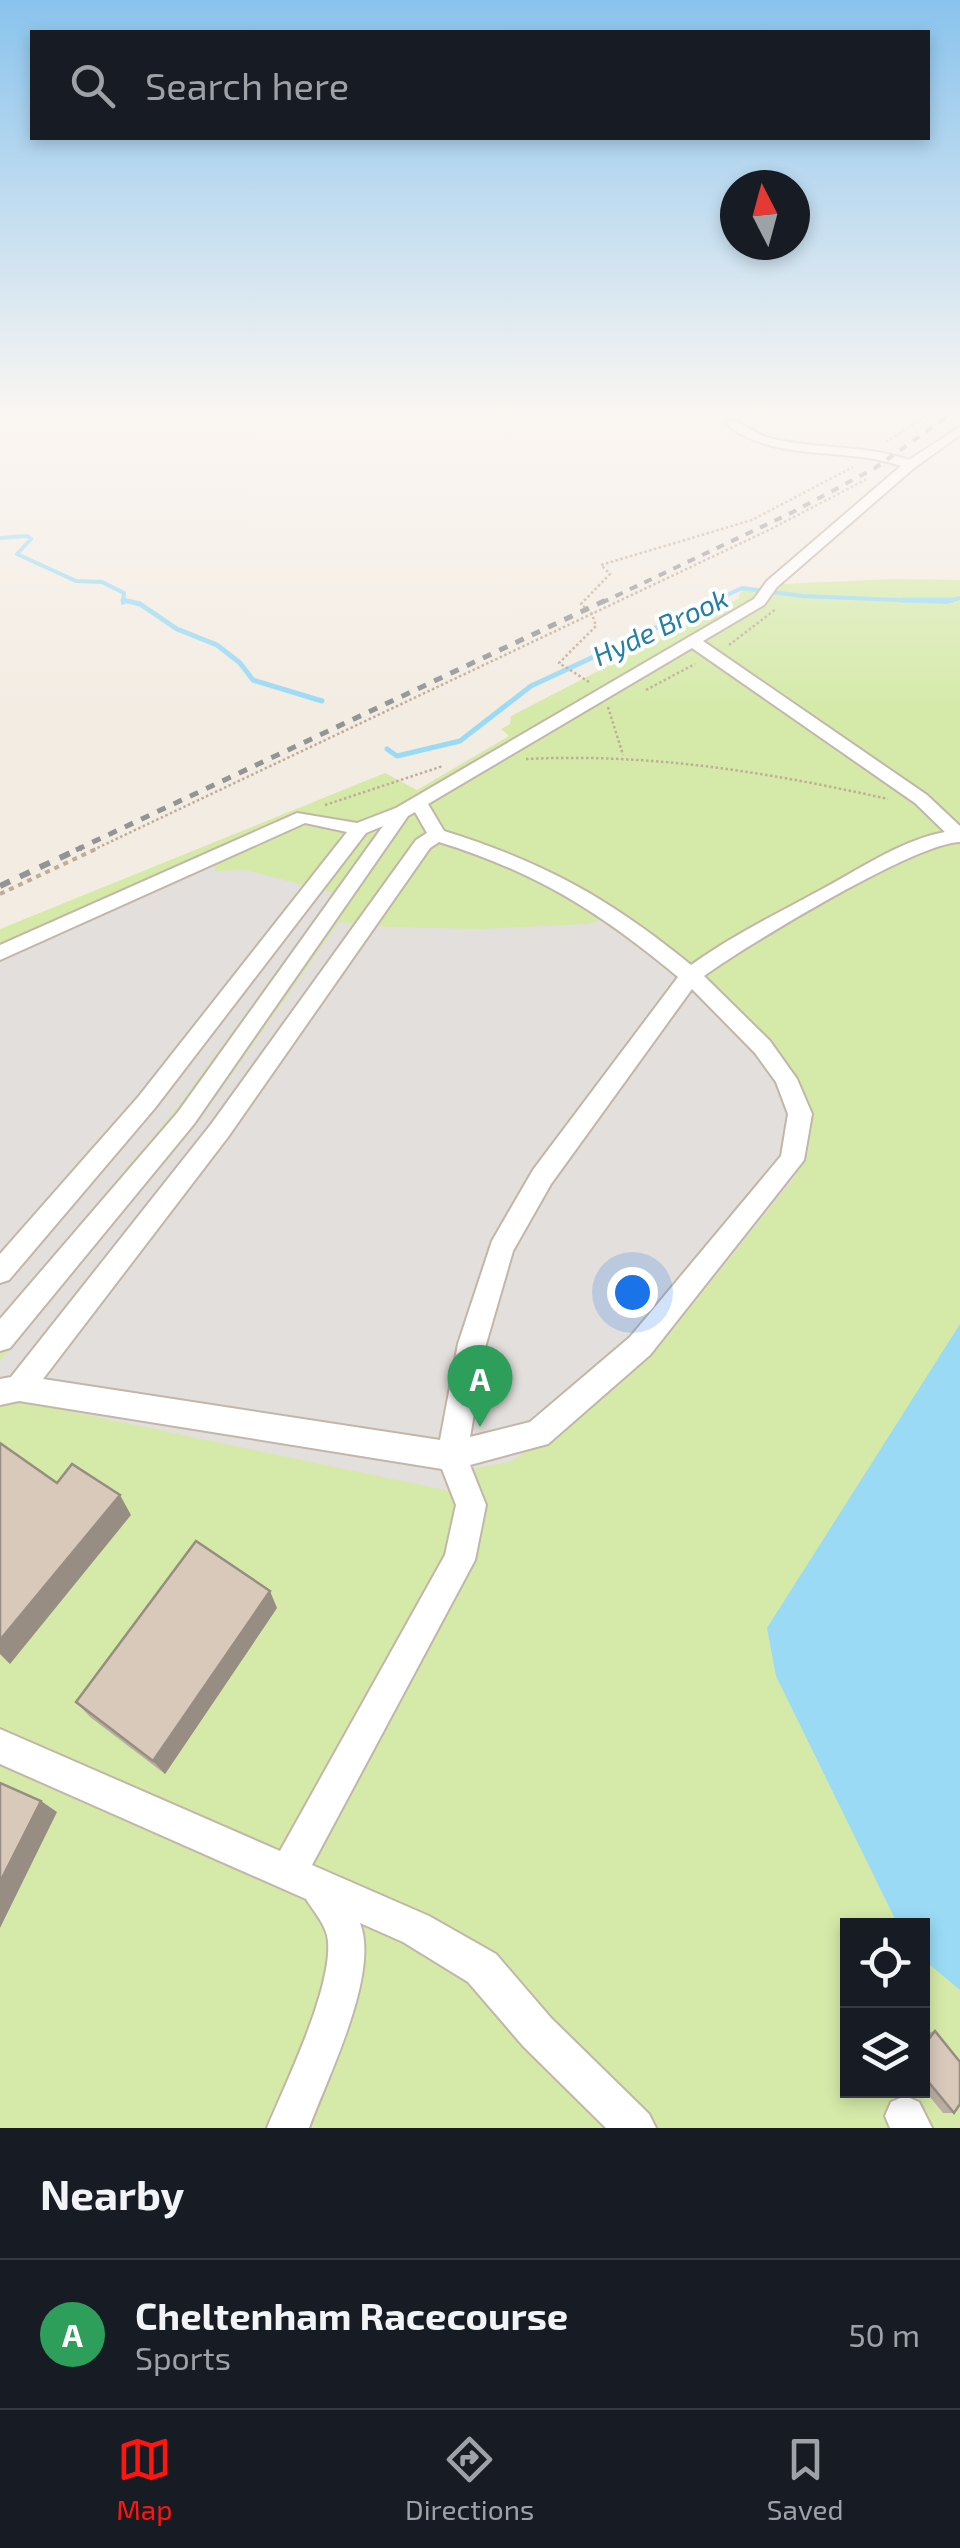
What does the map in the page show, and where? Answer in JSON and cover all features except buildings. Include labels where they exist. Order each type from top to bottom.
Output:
[{"type":"lane","points":[[0,1272],[146,1102],[308,898],[358,828],[410,807],[498,758],[692,642],[766,592],[855,510]]},
{"type":"lane","points":[[692,642],[930,808],[959,836]]},
{"type":"lane","points":[[9,1390],[452,1456],[538,1434],[640,1346],[792,1160],[799,1140],[800,1110],[786,1080],[768,1051],[690,976],[560,883],[513,860],[437,836],[410,807]]},
{"type":"lane","points":[[0,1339],[186,1118],[410,807]]},
{"type":"lane","points":[[0,954],[304,817],[358,828]]},
{"type":"lane","points":[[9,1390],[220,1130],[423,844],[437,836]]},
{"type":"lane","points":[[304,1881],[459,1560],[471,1505],[452,1456],[472,1344],[501,1249],[542,1176],[690,976],[894,858],[932,840],[959,836]]},
{"type":"lane","points":[[0,1746],[416,1929],[482,1968],[537,2032],[634,2128]]},
{"type":"lane","points":[[288,2128],[342,1976],[347,1943],[336,1913],[304,1881]]},
{"type":"path","points":[[624,758],[606,700],[600,698],[596,686],[559,663],[594,624],[592,614],[581,604],[610,574],[601,564],[752,520],[773,510]]},
{"type":"path","points":[[0,894],[808,510]]},
{"type":"path","points":[[498,758],[683,760],[778,773],[930,808]]},
{"type":"green space","points":[[960,580],[960,2128],[0,2128],[0,929],[385,773],[417,790],[509,736],[501,729],[510,724],[511,716],[738,599],[742,588],[779,589],[781,584]]},
{"type":"shaded area","points":[[214,865],[216,871],[246,870],[333,893],[177,1108],[0,1319],[0,953],[182,871]]},
{"type":"shaded area","points":[[620,916],[688,962],[777,1049],[806,1096],[812,1121],[809,1149],[794,1178],[651,1357],[605,1397],[512,1461],[462,1471],[455,1492],[20,1401],[0,1405],[0,1361],[194,1128],[339,922],[482,929],[587,924]]},
{"type":"water","points":[[960,1324],[960,1990],[930,1965],[930,1918],[895,1918],[776,1676],[767,1628]]},
{"type":"waterway","name":"Hyde Brook","points":[[0,538],[27,536],[31,539],[17,554],[76,581],[102,582],[124,593],[123,600]]},
{"type":"waterway","name":"Hyde Brook","points":[[710,603],[742,588],[803,596],[946,602],[960,598]]},
{"type":"waterway","name":"Hyde Brook","points":[[123,600],[140,604],[177,629],[217,645],[240,663],[253,680],[322,701]]},
{"type":"waterway","name":"Hyde Brook","points":[[387,749],[397,756],[460,741],[531,686],[716,600]]},
{"type":"waterway","name":"Hyde Brook","points":[[903,600],[952,600]]},
{"type":"railway","points":[[601,603],[796,510]]},
{"type":"railway","points":[[76,850],[606,600]]},
{"type":"railway","points":[[0,886],[81,848]]},
{"type":"place","name":"Cheltenham Racecourse","points":[[480,1427]]}]
